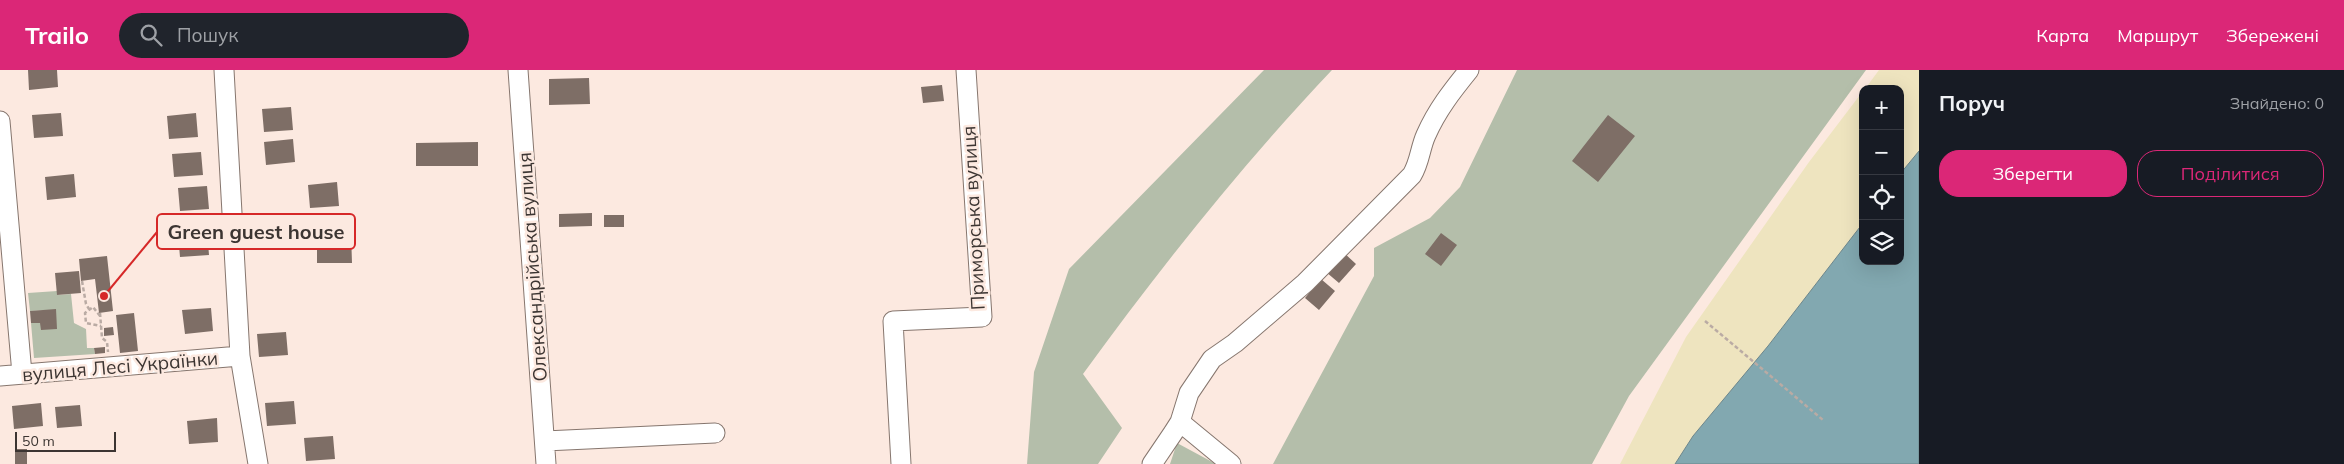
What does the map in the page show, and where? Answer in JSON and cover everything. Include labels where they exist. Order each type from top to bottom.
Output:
[{"type":"street","points":[[224,70],[240,356],[258,464]]},
{"type":"street","name":"Олександрійська вулиця","points":[[518,70],[546,464]]},
{"type":"street","name":"Приморська вулиця","points":[[901,464],[893,321],[982,317],[966,70]]},
{"type":"street","points":[[1152,464],[1180,422],[1189,393],[1212,359],[1274,311],[1408,180],[1417,166],[1425,137],[1440,106],[1469,70]]},
{"type":"street","points":[[0,121],[3,188],[22,374]]},
{"type":"street","name":"вулиця Лесі Українки","points":[[0,376],[240,356]]},
{"type":"street","points":[[1180,422],[1231,464]]},
{"type":"street","points":[[545,441],[715,433]]},
{"type":"path","points":[[82,281],[86,304],[89,309]]},
{"type":"path","points":[[101,326],[86,323],[85,313],[89,309],[93,307],[100,315],[101,326],[102,338],[107,342],[108,353]]},
{"type":"path","points":[[1705,320],[1823,420]]},
{"type":"green space","points":[[1264,70],[1332,70],[1234,180],[1142,295],[1083,374],[1122,428],[1098,464],[1027,464],[1034,372],[1069,269]]},
{"type":"green space","points":[[1517,70],[1866,70],[1629,396],[1592,464],[1273,464],[1374,276],[1374,248],[1430,218],[1460,187]]},
{"type":"green space","points":[[57,291],[57,295],[71,294],[74,323],[86,329],[87,348],[94,348],[95,354],[34,358],[31,323],[40,323],[56,329],[56,310],[30,311],[28,293]]},
{"type":"green space","points":[[1177,443],[1216,464],[1170,464]]},
{"type":"sand","points":[[1879,70],[1919,70],[1919,151],[1904,169],[1904,85],[1868,85]]},
{"type":"sand","points":[[1859,96],[1859,228],[1768,346],[1693,436],[1675,464],[1620,464],[1686,337],[1809,162]]},
{"type":"water","points":[[1919,151],[1919,464],[1675,464],[1693,436],[1768,346],[1859,228],[1859,265],[1904,265],[1904,169]]},
{"type":"building","points":[[28,70],[57,70],[58,87],[29,90]]},
{"type":"building","points":[[589,78],[590,104],[549,105],[549,79]]},
{"type":"building","points":[[942,85],[944,101],[923,103],[921,87]]},
{"type":"building","points":[[291,107],[293,130],[264,132],[262,109]]},
{"type":"building","points":[[61,113],[63,136],[34,138],[32,115]]},
{"type":"building","points":[[196,113],[198,137],[169,139],[167,116]]},
{"type":"building","points":[[1608,115],[1635,136],[1598,182],[1572,161]]},
{"type":"building","points":[[293,139],[295,162],[266,165],[264,142]]},
{"type":"building","points":[[478,142],[478,166],[416,166],[416,143]]},
{"type":"building","points":[[201,152],[203,175],[174,177],[172,154]]},
{"type":"building","points":[[74,174],[76,197],[47,200],[45,177]]},
{"type":"building","points":[[337,182],[339,206],[310,208],[308,185]]},
{"type":"building","points":[[207,186],[209,209],[180,211],[178,188]]},
{"type":"building","points":[[592,213],[592,226],[559,227],[559,214]]},
{"type":"building","points":[[604,215],[624,215],[624,227],[604,227]]},
{"type":"building","points":[[207,231],[209,255],[180,257],[178,234]]},
{"type":"building","points":[[351,233],[352,263],[317,263],[317,249],[293,250],[293,234]]},
{"type":"building","points":[[1441,233],[1457,245],[1441,266],[1425,254]]},
{"type":"building","points":[[1343,252],[1356,264],[1339,283],[1326,272]]},
{"type":"building","points":[[107,256],[113,311],[99,313],[95,279],[81,281],[79,259]]},
{"type":"building","points":[[79,271],[81,293],[57,295],[55,273]]},
{"type":"building","points":[[1321,279],[1335,291],[1319,310],[1305,298]]},
{"type":"building","points":[[211,308],[213,331],[185,334],[182,310]]},
{"type":"building","points":[[56,309],[57,329],[41,330],[40,323],[31,323],[30,311]]},
{"type":"building","points":[[134,313],[138,351],[120,353],[116,315]]},
{"type":"building","points":[[113,327],[114,335],[104,336],[104,328]]},
{"type":"building","points":[[286,332],[288,355],[259,357],[257,334]]},
{"type":"building","points":[[105,347],[105,353],[95,354],[94,348]]},
{"type":"building","points":[[294,401],[296,424],[267,426],[265,403]]},
{"type":"building","points":[[41,403],[43,426],[14,429],[12,406]]},
{"type":"building","points":[[80,405],[82,426],[57,428],[55,407]]},
{"type":"building","points":[[217,418],[218,442],[189,444],[187,421]]},
{"type":"building","points":[[333,436],[335,459],[306,461],[304,438]]},
{"type":"building","points":[[15,449],[27,449],[27,464],[15,464]]},
{"type":"place","name":"Green guest house","points":[[104,296]]}]
